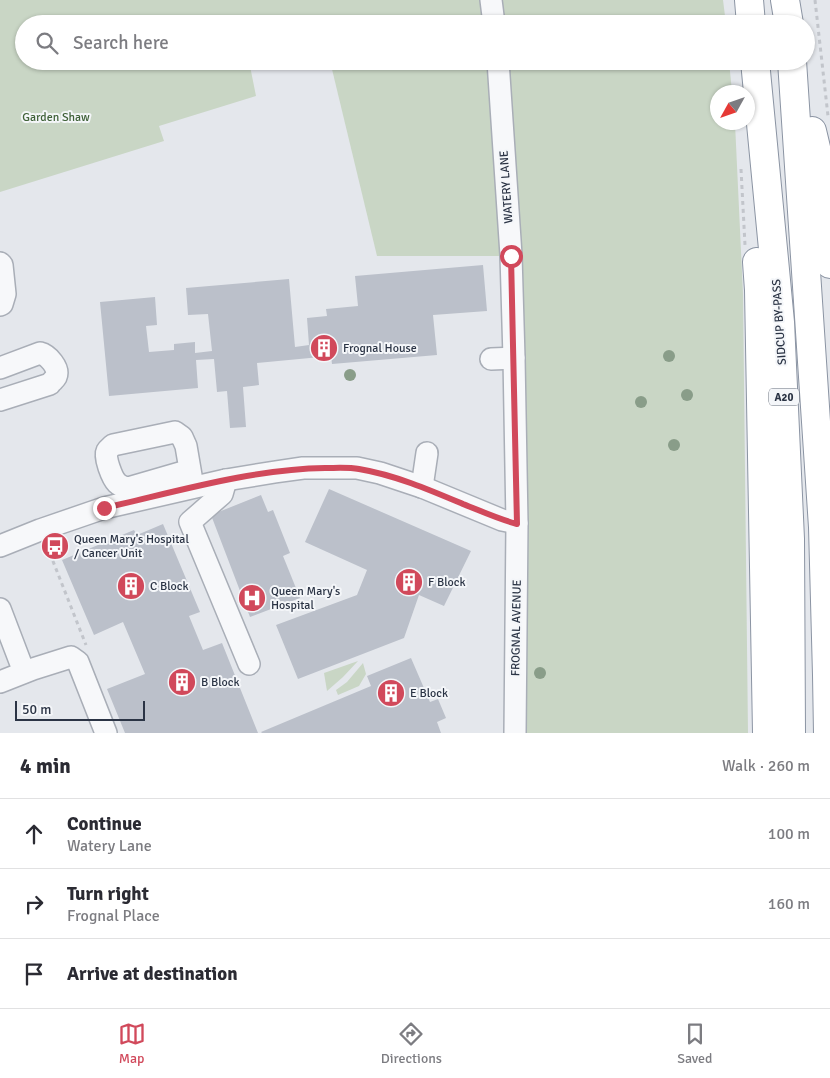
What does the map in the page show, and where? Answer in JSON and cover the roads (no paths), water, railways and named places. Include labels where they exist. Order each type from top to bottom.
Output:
[{"type":"highway","points":[[785,0],[788,15]]},
{"type":"highway","name":"A20","points":[[749,70],[748,102],[759,299],[766,733]]},
{"type":"highway","name":"SIDCUP BY-PASS","points":[[756,70],[780,322],[790,539],[791,733]]},
{"type":"highway","name":"A20","points":[[793,70],[823,527],[828,733]]},
{"type":"highway","points":[[799,70],[817,152],[830,264]]},
{"type":"street","points":[[491,0],[493,15]]},
{"type":"street","name":"WATERY LANE","points":[[499,70],[511,256],[517,524]]},
{"type":"street","points":[[0,263],[2,265],[5,294],[0,305]]},
{"type":"street","points":[[0,368],[40,353],[50,359],[57,374],[50,384],[0,400]]},
{"type":"street","points":[[491,359],[514,358]]},
{"type":"street","points":[[422,487],[427,454]]},
{"type":"street","points":[[0,546],[40,530],[192,479],[226,480],[303,468],[357,468],[380,473],[422,487],[502,520],[517,524]]},
{"type":"street","points":[[226,480],[222,494],[190,522],[249,664]]},
{"type":"street","name":"FROGNAL AVENUE","points":[[515,733],[517,524]]},
{"type":"street","points":[[0,610],[24,672]]},
{"type":"street","points":[[0,682],[71,657],[78,662],[106,733]]},
{"type":"place","name":"Frognal House","points":[[324,348]]},
{"type":"place","name":"Queen Mary's Hospital / Cancer Unit","points":[[55,546]]},
{"type":"place","name":"F Block","points":[[409,582]]},
{"type":"place","name":"C Block","points":[[131,586]]},
{"type":"place","name":"Queen Mary's Hospital","points":[[252,598]]},
{"type":"place","name":"B Block","points":[[182,682]]},
{"type":"place","name":"E Block","points":[[391,693]]},
{"type":"park label","name":"Garden Shaw","points":[[56,117]]}]
